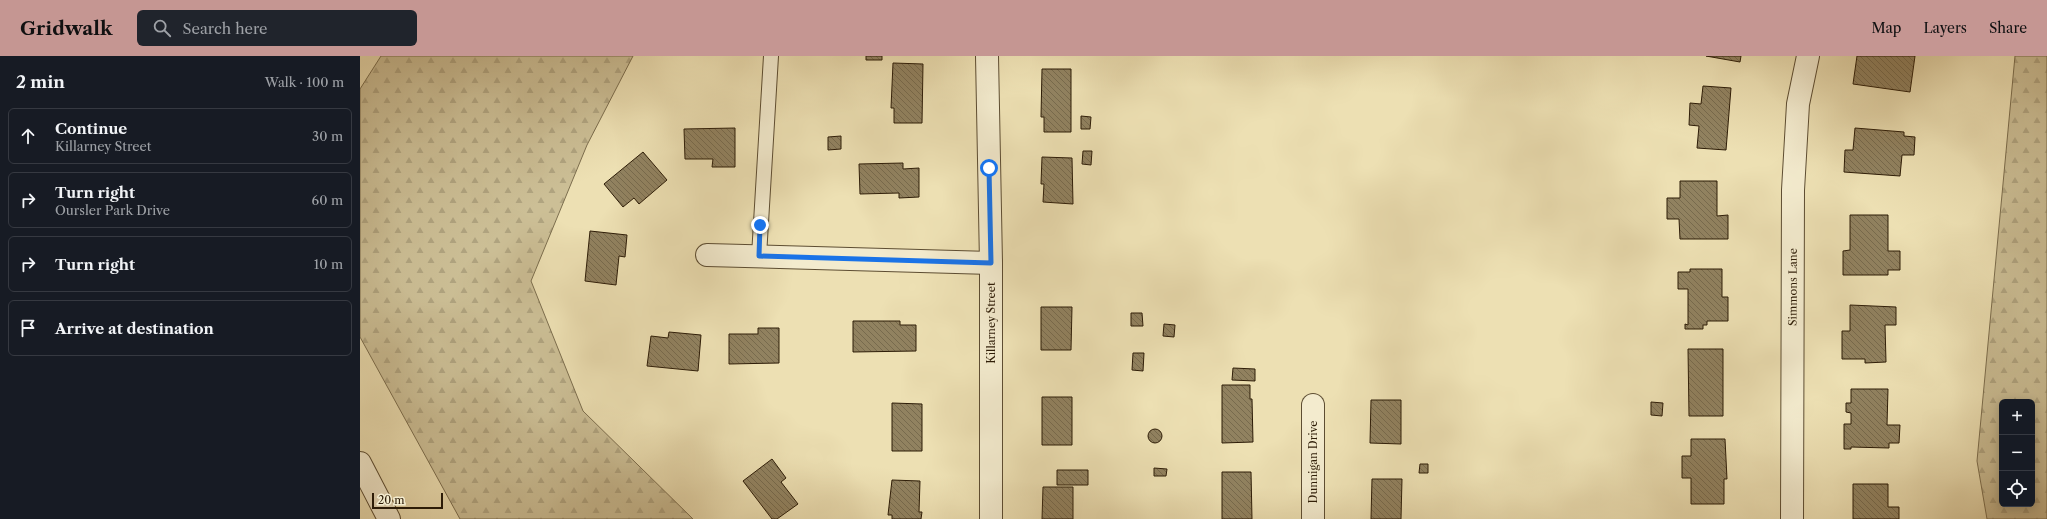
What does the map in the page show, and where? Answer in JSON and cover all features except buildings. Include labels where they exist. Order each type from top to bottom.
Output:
[{"type":"street","name":"Killarney Street","points":[[987,56],[991,263],[991,519]]},
{"type":"street","name":"Simmons Lane","points":[[1792,519],[1793,190],[1798,104],[1808,56]]},
{"type":"street","points":[[707,254],[991,263]]},
{"type":"street","name":"Dunnigan Drive","points":[[1313,405],[1313,519]]},
{"type":"street","points":[[360,463],[389,519]]},
{"type":"lane","points":[[759,256],[771,56]]},
{"type":"green space","points":[[381,56],[633,56],[587,145],[531,281],[583,411],[693,519],[460,519],[360,337],[360,89]]},
{"type":"green space","points":[[2015,56],[2047,56],[2047,519],[1987,519],[1977,461]]},
{"type":"route","points":[[760,225],[759,256],[991,263],[989,168]]}]
